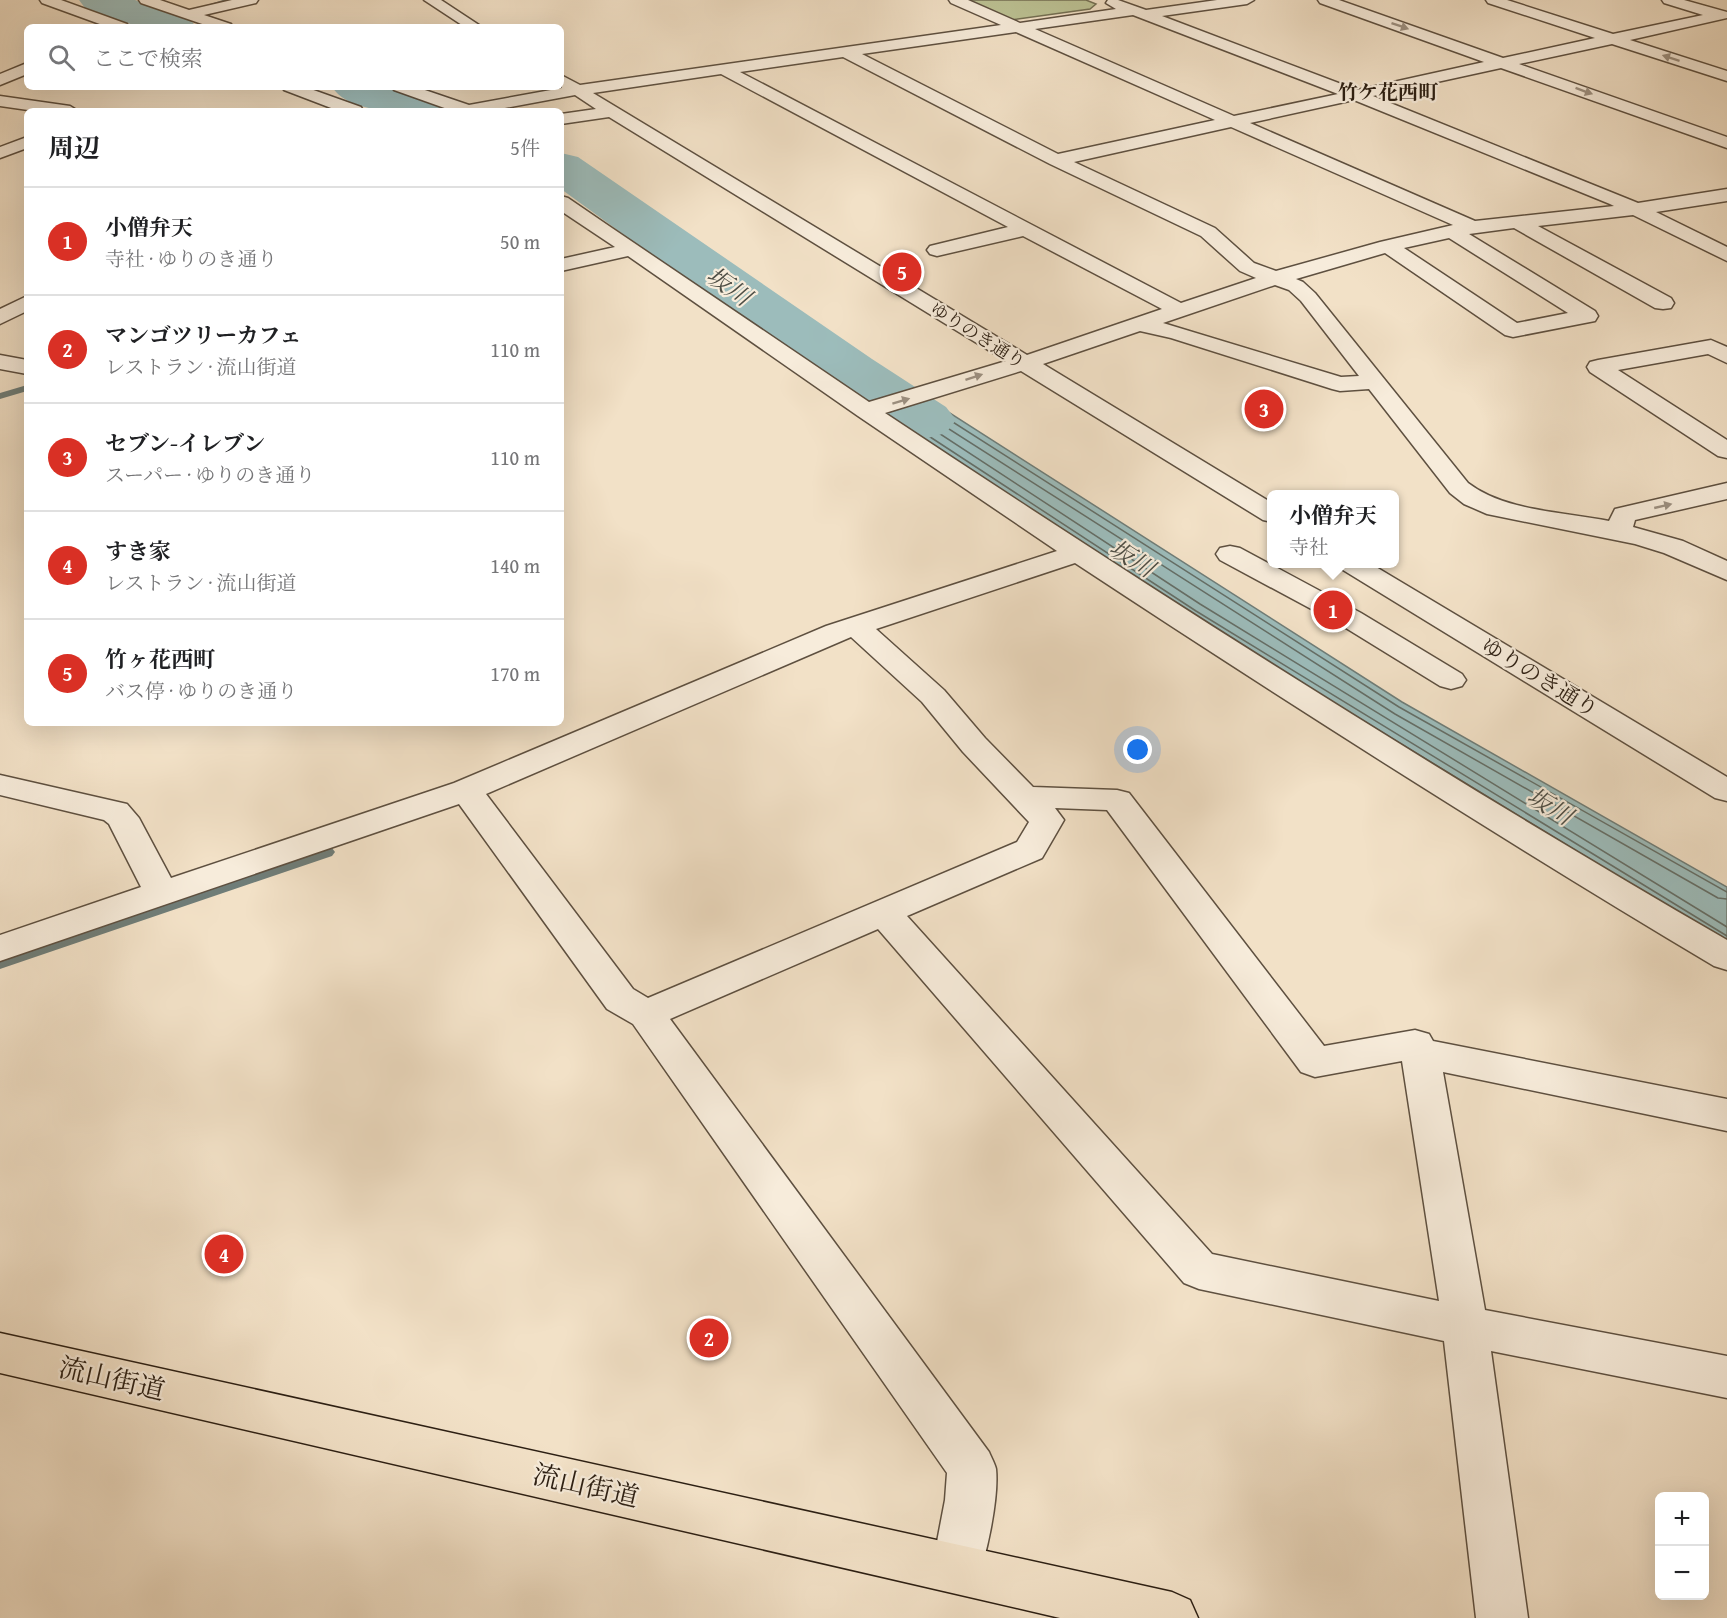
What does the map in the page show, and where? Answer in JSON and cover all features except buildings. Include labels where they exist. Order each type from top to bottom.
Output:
[{"type":"main road","name":"流山街道","points":[[0,1353],[1172,1618]]},
{"type":"street","points":[[46,0],[114,24]]},
{"type":"street","points":[[146,0],[217,24]]},
{"type":"street","points":[[189,14],[251,0]]},
{"type":"street","points":[[431,0],[470,24]]},
{"type":"street","points":[[956,0],[1473,227]]},
{"type":"street","points":[[1104,0],[1356,95],[1637,209],[1727,255]]},
{"type":"street","points":[[1136,12],[1198,0]]},
{"type":"street","points":[[569,85],[725,69],[1018,27],[1247,0]]},
{"type":"street","points":[[1325,0],[1727,142]]},
{"type":"street","points":[[1492,0],[1727,76]]},
{"type":"street","points":[[1669,0],[1725,16]]},
{"type":"street","points":[[1056,160],[1725,16]]},
{"type":"street","points":[[846,52],[1056,160],[1208,232],[1247,267],[1296,286],[1308,297],[1377,382],[1459,488],[1473,499],[1496,508],[1647,538],[1707,559],[1727,572]]},
{"type":"street","points":[[9,57],[24,60]]},
{"type":"street","points":[[0,80],[24,69]]},
{"type":"street","points":[[725,69],[1179,310]]},
{"type":"street","name":"ゆりのき通り","points":[[569,85],[1267,511]]},
{"type":"street","points":[[297,90],[347,108]]},
{"type":"street","points":[[409,90],[460,108]]},
{"type":"street","points":[[474,108],[548,90]]},
{"type":"street","points":[[33,106],[64,92]]},
{"type":"street","points":[[0,101],[48,108]]},
{"type":"street","points":[[564,119],[614,111]]},
{"type":"street","points":[[9,129],[24,132]]},
{"type":"street","points":[[0,153],[24,143]]},
{"type":"street","points":[[871,410],[1275,278],[1387,246],[1473,227],[1637,209],[1727,195]]},
{"type":"street","points":[[564,204],[1079,552],[1387,752],[1573,868],[1727,957]]},
{"type":"street","points":[[1517,222],[1664,303]]},
{"type":"street","points":[[937,250],[1026,229]]},
{"type":"street","points":[[1387,246],[1513,330],[1587,316],[1451,231]]},
{"type":"street","points":[[564,264],[630,250]]},
{"type":"street","points":[[0,318],[24,304]]},
{"type":"street","points":[[1138,324],[1177,333],[1340,384],[1377,382]]},
{"type":"street","points":[[1727,356],[1711,346],[1598,367],[1727,451]]},
{"type":"street","points":[[0,362],[24,366]]},
{"type":"street","points":[[1618,532],[1624,515],[1726,492]]},
{"type":"street","points":[[0,948],[466,790],[856,626],[1079,552]]},
{"type":"street","points":[[1230,554],[1352,619],[1451,680]]},
{"type":"street","name":"ゆりのき通り","points":[[1360,568],[1727,791]]},
{"type":"street","points":[[646,1014],[1030,850],[1047,820],[974,746],[933,696],[856,626]]},
{"type":"street","points":[[0,785],[115,812],[122,818],[162,894]]},
{"type":"street","points":[[466,790],[620,999],[646,1014],[972,1468],[970,1500],[957,1568]]},
{"type":"street","points":[[1025,797],[1117,800],[1315,1062],[1415,1044],[1420,1053],[1465,1326],[1502,1618]]},
{"type":"street","points":[[883,912],[1198,1269],[1465,1326],[1727,1377]]},
{"type":"street","points":[[1420,1053],[1727,1114]]},
{"type":"green space","points":[[961,0],[1086,0],[1096,4],[1090,9],[1011,20]]},
{"type":"water","points":[[845,346],[1402,702],[1727,887],[1727,943],[1192,616],[799,359]]},
{"type":"waterway","name":"坂川","points":[[98,0],[167,24]]},
{"type":"waterway","points":[[159,21],[230,0]]},
{"type":"waterway","name":"坂川","points":[[362,90],[413,108]]},
{"type":"waterway","name":"坂川","points":[[564,169],[851,372],[924,420]]},
{"type":"waterway","points":[[0,396],[24,389]]},
{"type":"waterway","points":[[0,963],[327,852]]},
{"type":"place","name":"竹ヶ花西町","points":[[902,272]]},
{"type":"place","name":"セブン-イレブン","points":[[1264,409]]},
{"type":"place","name":"小僧弁天","points":[[1333,610]]},
{"type":"place","name":"すき家","points":[[224,1254]]},
{"type":"place","name":"マンゴツリーカフェ","points":[[709,1338]]},
{"type":"district","name":"竹ケ花西町","points":[[1388,91]]}]
